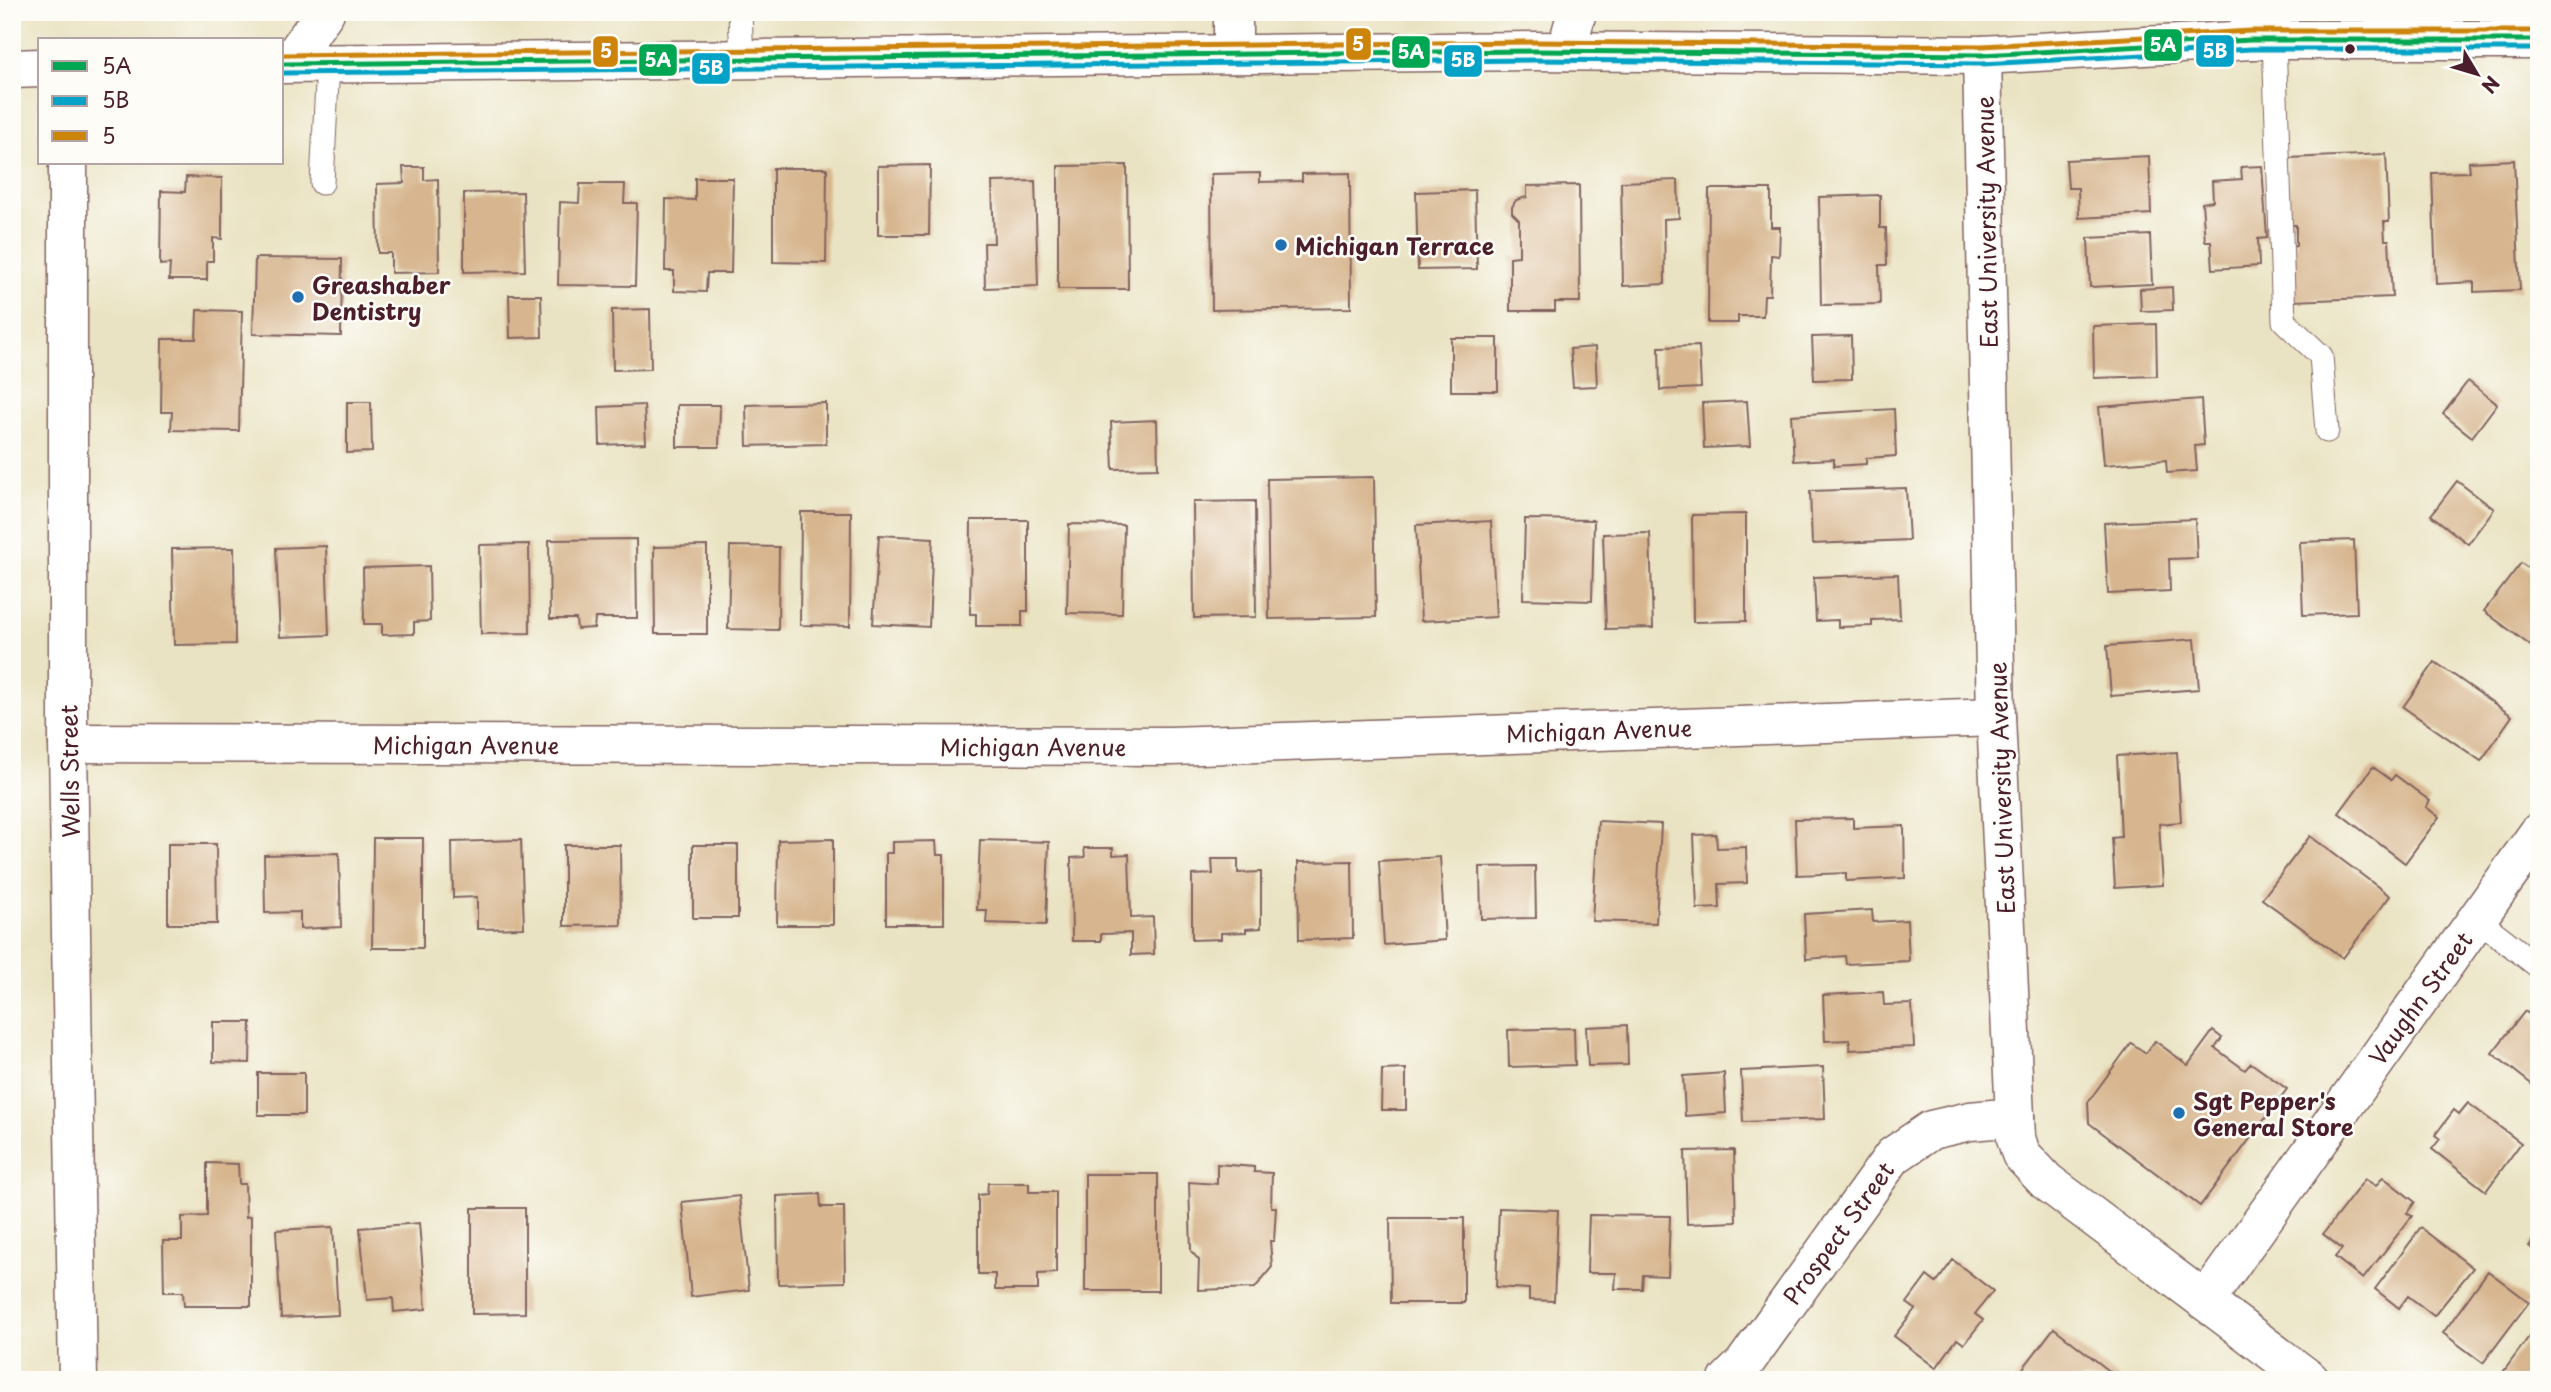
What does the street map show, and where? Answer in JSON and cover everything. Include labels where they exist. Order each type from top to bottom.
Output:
[{"type":"street","points":[[285,64],[325,12]]},
{"type":"street","points":[[1233,12],[1233,54]]},
{"type":"street","points":[[1566,51],[1577,12]]},
{"type":"street","points":[[285,64],[1566,51],[1982,55],[2258,31],[2539,40]]},
{"type":"street","name":"East University Avenue","points":[[1982,55],[1996,717],[2016,1138],[2021,1154],[2033,1169],[2310,1380]]},
{"type":"street","points":[[12,69],[38,68]]},
{"type":"street","name":"Wells Street","points":[[68,164],[68,743],[78,1380]]},
{"type":"street","name":"Michigan Avenue","points":[[68,743],[1171,746],[1996,717]]},
{"type":"street","name":"Vaughn Street","points":[[2205,1301],[2539,832]]},
{"type":"street","name":"Prospect Street","points":[[1728,1380],[1744,1364],[1893,1156],[1931,1130],[1970,1121],[2015,1117]]},
{"type":"lane","points":[[740,12],[743,59]]},
{"type":"lane","points":[[2258,31],[2284,321],[2321,356],[2327,431]]},
{"type":"lane","points":[[321,183],[328,63]]},
{"type":"lane","points":[[2477,919],[2539,967]]},
{"type":"building","points":[[2386,154],[2389,222],[2384,222],[2385,240],[2389,240],[2392,297],[2293,301],[2291,247],[2296,246],[2296,225],[2290,225],[2288,158]]},
{"type":"building","points":[[2149,156],[2151,214],[2079,218],[2078,188],[2068,188],[2066,160]]},
{"type":"building","points":[[2514,160],[2520,290],[2474,292],[2474,282],[2436,284],[2432,173],[2470,172],[2469,162]]},
{"type":"building","points":[[930,165],[929,235],[878,235],[878,166]]},
{"type":"building","points":[[1127,165],[1128,289],[1058,289],[1058,166]]},
{"type":"building","points":[[2262,166],[2267,238],[2258,239],[2259,266],[2213,269],[2211,241],[2205,241],[2202,203],[2213,201],[2212,181],[2242,179],[2241,167]]},
{"type":"building","points":[[403,167],[424,167],[424,180],[438,179],[439,272],[391,273],[391,253],[378,253],[377,184],[404,183]]},
{"type":"building","points":[[773,168],[827,168],[826,263],[773,262]]},
{"type":"building","name":"Michigan Terrace","points":[[1260,173],[1260,182],[1302,181],[1302,174],[1350,173],[1351,308],[1212,310],[1211,174]]},
{"type":"building","points":[[186,177],[222,178],[222,239],[213,238],[213,261],[207,261],[207,280],[169,280],[170,264],[160,265],[161,191],[185,192]]},
{"type":"building","points":[[695,178],[733,178],[731,273],[707,273],[706,292],[674,291],[674,271],[665,271],[666,199],[695,200]]},
{"type":"building","points":[[1678,180],[1679,218],[1664,219],[1665,284],[1623,286],[1621,182]]},
{"type":"building","points":[[1035,181],[1038,286],[985,288],[984,243],[994,243],[992,182]]},
{"type":"building","points":[[580,184],[625,184],[624,203],[637,203],[635,286],[558,285],[560,202],[579,203]]},
{"type":"building","points":[[1579,185],[1580,302],[1555,302],[1555,311],[1510,311],[1510,257],[1519,256],[1519,220],[1512,213],[1512,207],[1516,200],[1527,197],[1527,186]]},
{"type":"building","points":[[1709,189],[1771,189],[1771,227],[1780,227],[1779,256],[1771,255],[1770,295],[1764,295],[1763,316],[1738,316],[1738,323],[1708,323]]},
{"type":"building","points":[[1475,190],[1477,269],[1418,270],[1416,192]]},
{"type":"building","points":[[523,192],[525,271],[464,272],[464,193]]},
{"type":"building","points":[[1880,195],[1880,228],[1886,228],[1887,265],[1879,265],[1880,304],[1821,305],[1819,197]]},
{"type":"building","points":[[2150,235],[2152,284],[2090,287],[2088,238]]},
{"type":"building","name":"Greashaber Dentistry","points":[[255,258],[342,259],[341,336],[253,334]]},
{"type":"building","points":[[2172,287],[2173,310],[2141,311],[2140,289]]},
{"type":"building","points":[[509,295],[541,295],[542,337],[510,338]]},
{"type":"building","points":[[650,309],[651,369],[613,370],[612,310]]},
{"type":"building","points":[[197,310],[242,311],[239,431],[171,430],[172,412],[161,412],[162,339],[196,339]]},
{"type":"building","points":[[2156,324],[2157,376],[2094,378],[2093,326]]},
{"type":"building","points":[[1851,336],[1852,379],[1814,380],[1812,337]]},
{"type":"building","points":[[1451,338],[1498,338],[1498,391],[1451,391]]},
{"type":"building","points":[[1699,346],[1701,388],[1660,390],[1659,347]]},
{"type":"building","points":[[1595,347],[1597,386],[1573,387],[1570,349]]},
{"type":"building","points":[[2468,381],[2497,404],[2472,437],[2443,414]]},
{"type":"building","points":[[2201,399],[2204,445],[2195,446],[2197,471],[2167,473],[2166,460],[2104,465],[2099,407]]},
{"type":"building","points":[[1747,401],[1750,446],[1704,448],[1702,403]]},
{"type":"building","points":[[347,402],[371,402],[372,452],[347,453]]},
{"type":"building","points":[[826,403],[826,444],[747,446],[746,405]]},
{"type":"building","points":[[644,405],[646,443],[600,445],[599,407]]},
{"type":"building","points":[[677,405],[720,405],[719,447],[677,447]]},
{"type":"building","points":[[1894,409],[1896,456],[1866,458],[1866,464],[1834,466],[1834,459],[1794,461],[1791,415]]},
{"type":"building","points":[[1157,420],[1158,468],[1113,469],[1111,422]]},
{"type":"building","points":[[1374,477],[1376,617],[1269,619],[1267,479]]},
{"type":"building","points":[[2457,481],[2494,509],[2468,544],[2431,515]]},
{"type":"building","points":[[1906,488],[1909,540],[1812,544],[1810,491]]},
{"type":"building","points":[[1255,501],[1256,617],[1194,618],[1193,502]]},
{"type":"building","points":[[801,512],[851,512],[850,626],[800,625]]},
{"type":"building","points":[[1746,514],[1746,621],[1693,622],[1692,515]]},
{"type":"building","points":[[1525,519],[1594,520],[1592,601],[1523,599]]},
{"type":"building","points":[[2195,519],[2197,558],[2169,559],[2170,591],[2108,594],[2104,523]]},
{"type":"building","points":[[971,520],[1028,520],[1028,611],[1022,611],[1022,626],[976,626],[976,614],[970,614]]},
{"type":"building","points":[[1491,521],[1496,617],[1421,621],[1416,525]]},
{"type":"building","points":[[1069,524],[1124,525],[1122,614],[1067,613]]},
{"type":"building","points":[[1650,533],[1653,628],[1606,629],[1603,534]]},
{"type":"building","points":[[879,535],[933,538],[929,627],[873,624]]},
{"type":"building","points":[[636,539],[637,618],[595,618],[594,628],[577,629],[576,619],[550,619],[549,540]]},
{"type":"building","points":[[2354,540],[2357,613],[2303,615],[2300,542]]},
{"type":"building","points":[[529,544],[530,633],[481,634],[479,545]]},
{"type":"building","points":[[326,546],[329,635],[280,637],[276,548]]},
{"type":"building","points":[[707,546],[707,634],[655,634],[654,547]]},
{"type":"building","points":[[730,546],[779,547],[778,630],[728,629]]},
{"type":"building","points":[[234,548],[235,644],[174,645],[172,549]]},
{"type":"building","points":[[2521,563],[2539,576],[2539,652],[2484,611]]},
{"type":"building","points":[[429,566],[430,621],[414,622],[414,634],[382,635],[382,624],[364,624],[363,568]]},
{"type":"building","points":[[1898,574],[1900,619],[1872,620],[1872,626],[1838,627],[1838,620],[1816,621],[1814,577]]},
{"type":"building","points":[[2195,639],[2199,689],[2111,696],[2107,646]]},
{"type":"building","points":[[2435,662],[2512,716],[2481,761],[2403,707]]},
{"type":"building","points":[[2177,752],[2181,822],[2159,824],[2163,885],[2115,888],[2112,838],[2121,837],[2117,756]]},
{"type":"building","points":[[2373,767],[2391,780],[2395,775],[2430,801],[2426,807],[2439,817],[2405,863],[2339,813]]},
{"type":"building","points":[[1853,818],[1853,828],[1904,826],[1905,878],[1846,881],[1846,873],[1797,875],[1795,819]]},
{"type":"building","points":[[1598,821],[1661,824],[1656,923],[1592,921]]},
{"type":"building","points":[[1716,834],[1717,848],[1746,847],[1747,883],[1719,884],[1720,908],[1697,909],[1694,835]]},
{"type":"building","points":[[2310,836],[2390,896],[2343,958],[2262,899]]},
{"type":"building","points":[[373,838],[423,838],[423,948],[372,948]]},
{"type":"building","points":[[833,839],[833,925],[777,925],[778,840]]},
{"type":"building","points":[[521,840],[524,928],[477,929],[477,897],[453,898],[452,842]]},
{"type":"building","points":[[980,840],[1049,842],[1046,925],[986,923],[987,910],[977,910]]},
{"type":"building","points":[[936,841],[937,855],[944,855],[944,924],[886,924],[886,853],[892,853],[892,842]]},
{"type":"building","points":[[168,844],[216,844],[217,924],[168,924]]},
{"type":"building","points":[[564,845],[620,845],[621,925],[564,926]]},
{"type":"building","points":[[693,845],[738,845],[738,918],[693,918]]},
{"type":"building","points":[[1084,848],[1113,848],[1113,855],[1129,854],[1131,918],[1153,917],[1154,954],[1131,955],[1131,933],[1101,934],[1101,941],[1072,941],[1071,858],[1085,857]]},
{"type":"building","points":[[339,853],[341,927],[300,929],[300,912],[265,913],[264,855]]},
{"type":"building","points":[[1440,857],[1445,940],[1384,945],[1379,861]]},
{"type":"building","points":[[1212,859],[1238,859],[1238,873],[1261,872],[1261,928],[1246,929],[1246,932],[1221,933],[1221,939],[1192,940],[1192,875],[1213,874]]},
{"type":"building","points":[[1352,861],[1353,938],[1299,940],[1298,862]]},
{"type":"building","points":[[1535,866],[1536,918],[1481,919],[1480,867]]},
{"type":"building","points":[[1872,910],[1873,922],[1907,920],[1909,961],[1846,964],[1845,956],[1806,959],[1804,914]]},
{"type":"building","points":[[1883,992],[1884,1005],[1912,1004],[1914,1047],[1850,1050],[1850,1040],[1825,1041],[1823,995]]},
{"type":"building","points":[[2525,1011],[2539,1022],[2539,1090],[2492,1053]]},
{"type":"building","points":[[213,1022],[251,1022],[250,1063],[213,1062]]},
{"type":"building","points":[[1627,1025],[1628,1065],[1588,1066],[1586,1027]]},
{"type":"building","points":[[1574,1028],[1575,1065],[1509,1067],[1508,1030]]},
{"type":"building","name":"Sgt Pepper's General Store","points":[[2213,1031],[2222,1038],[2215,1048],[2245,1070],[2251,1063],[2287,1089],[2200,1206],[2089,1123],[2088,1102],[2131,1043],[2146,1053],[2155,1041],[2188,1065]]},
{"type":"building","points":[[1823,1067],[1825,1119],[1743,1122],[1741,1071]]},
{"type":"building","points":[[1406,1069],[1406,1110],[1381,1110],[1382,1070]]},
{"type":"building","points":[[258,1073],[304,1073],[304,1115],[258,1115]]},
{"type":"building","points":[[1724,1073],[1726,1113],[1685,1116],[1683,1076]]},
{"type":"building","points":[[2468,1103],[2521,1143],[2486,1191],[2432,1149],[2440,1139],[2435,1135],[2454,1110],[2459,1114]]},
{"type":"building","points":[[1734,1150],[1736,1222],[1687,1224],[1685,1151]]},
{"type":"building","points":[[207,1163],[238,1164],[239,1184],[245,1184],[246,1217],[251,1216],[251,1306],[184,1306],[183,1292],[164,1292],[163,1241],[182,1241],[182,1217],[207,1216]]},
{"type":"building","points":[[1217,1164],[1254,1167],[1254,1172],[1272,1173],[1271,1207],[1276,1207],[1274,1241],[1270,1241],[1272,1267],[1255,1288],[1198,1290],[1199,1260],[1191,1251],[1189,1182],[1217,1184]]},
{"type":"building","points":[[1085,1174],[1158,1174],[1158,1291],[1085,1291]]},
{"type":"building","points":[[2383,1177],[2415,1202],[2407,1213],[2412,1216],[2363,1279],[2335,1257],[2342,1249],[2323,1234],[2365,1179],[2376,1186]]},
{"type":"building","points":[[988,1183],[1029,1183],[1029,1192],[1056,1192],[1056,1273],[1038,1274],[1038,1290],[995,1290],[995,1274],[978,1274],[978,1195],[987,1194]]},
{"type":"building","points":[[820,1194],[821,1207],[844,1207],[845,1282],[778,1284],[777,1196]]},
{"type":"building","points":[[739,1196],[749,1290],[691,1297],[682,1202]]},
{"type":"building","points":[[472,1208],[525,1208],[525,1313],[472,1314]]},
{"type":"building","points":[[1499,1208],[1558,1210],[1554,1301],[1529,1300],[1529,1289],[1496,1287]]},
{"type":"building","points":[[1589,1215],[1670,1216],[1668,1276],[1643,1275],[1642,1289],[1615,1289],[1616,1273],[1587,1273]]},
{"type":"building","points":[[1390,1218],[1464,1218],[1464,1303],[1391,1303]]},
{"type":"building","points":[[419,1223],[426,1309],[394,1312],[393,1298],[367,1300],[360,1228]]},
{"type":"building","points":[[333,1227],[338,1315],[281,1318],[276,1230]]},
{"type":"building","points":[[2421,1228],[2473,1268],[2434,1316],[2408,1296],[2399,1308],[2375,1289]]},
{"type":"building","points":[[2539,1234],[2539,1254],[2529,1246]]},
{"type":"building","points":[[1953,1260],[1993,1291],[1975,1314],[1983,1320],[1964,1344],[1957,1339],[1936,1368],[1894,1336],[1915,1309],[1907,1303],[1927,1276],[1936,1283]]},
{"type":"building","points":[[2488,1271],[2529,1302],[2483,1363],[2443,1333]]},
{"type":"building","points":[[2539,1323],[2539,1380],[2508,1380],[2501,1375]]},
{"type":"building","points":[[2054,1328],[2121,1380],[2014,1380]]},
{"type":"transit line","name":"5","points":[[284,55],[1534,42],[1982,46],[2251,31],[2539,31]]},
{"type":"transit line","name":"5A","points":[[284,64],[1534,51],[1982,55],[2251,40],[2539,40]]},
{"type":"transit line","name":"5B","points":[[284,73],[1534,60],[1982,64],[2251,49],[2539,49]]},
{"type":"place","name":"Michigan Terrace","points":[[1281,245]]},
{"type":"place","name":"Greashaber Dentistry","points":[[298,297]]},
{"type":"place","name":"Sgt Pepper's General Store","points":[[2179,1113]]}]
